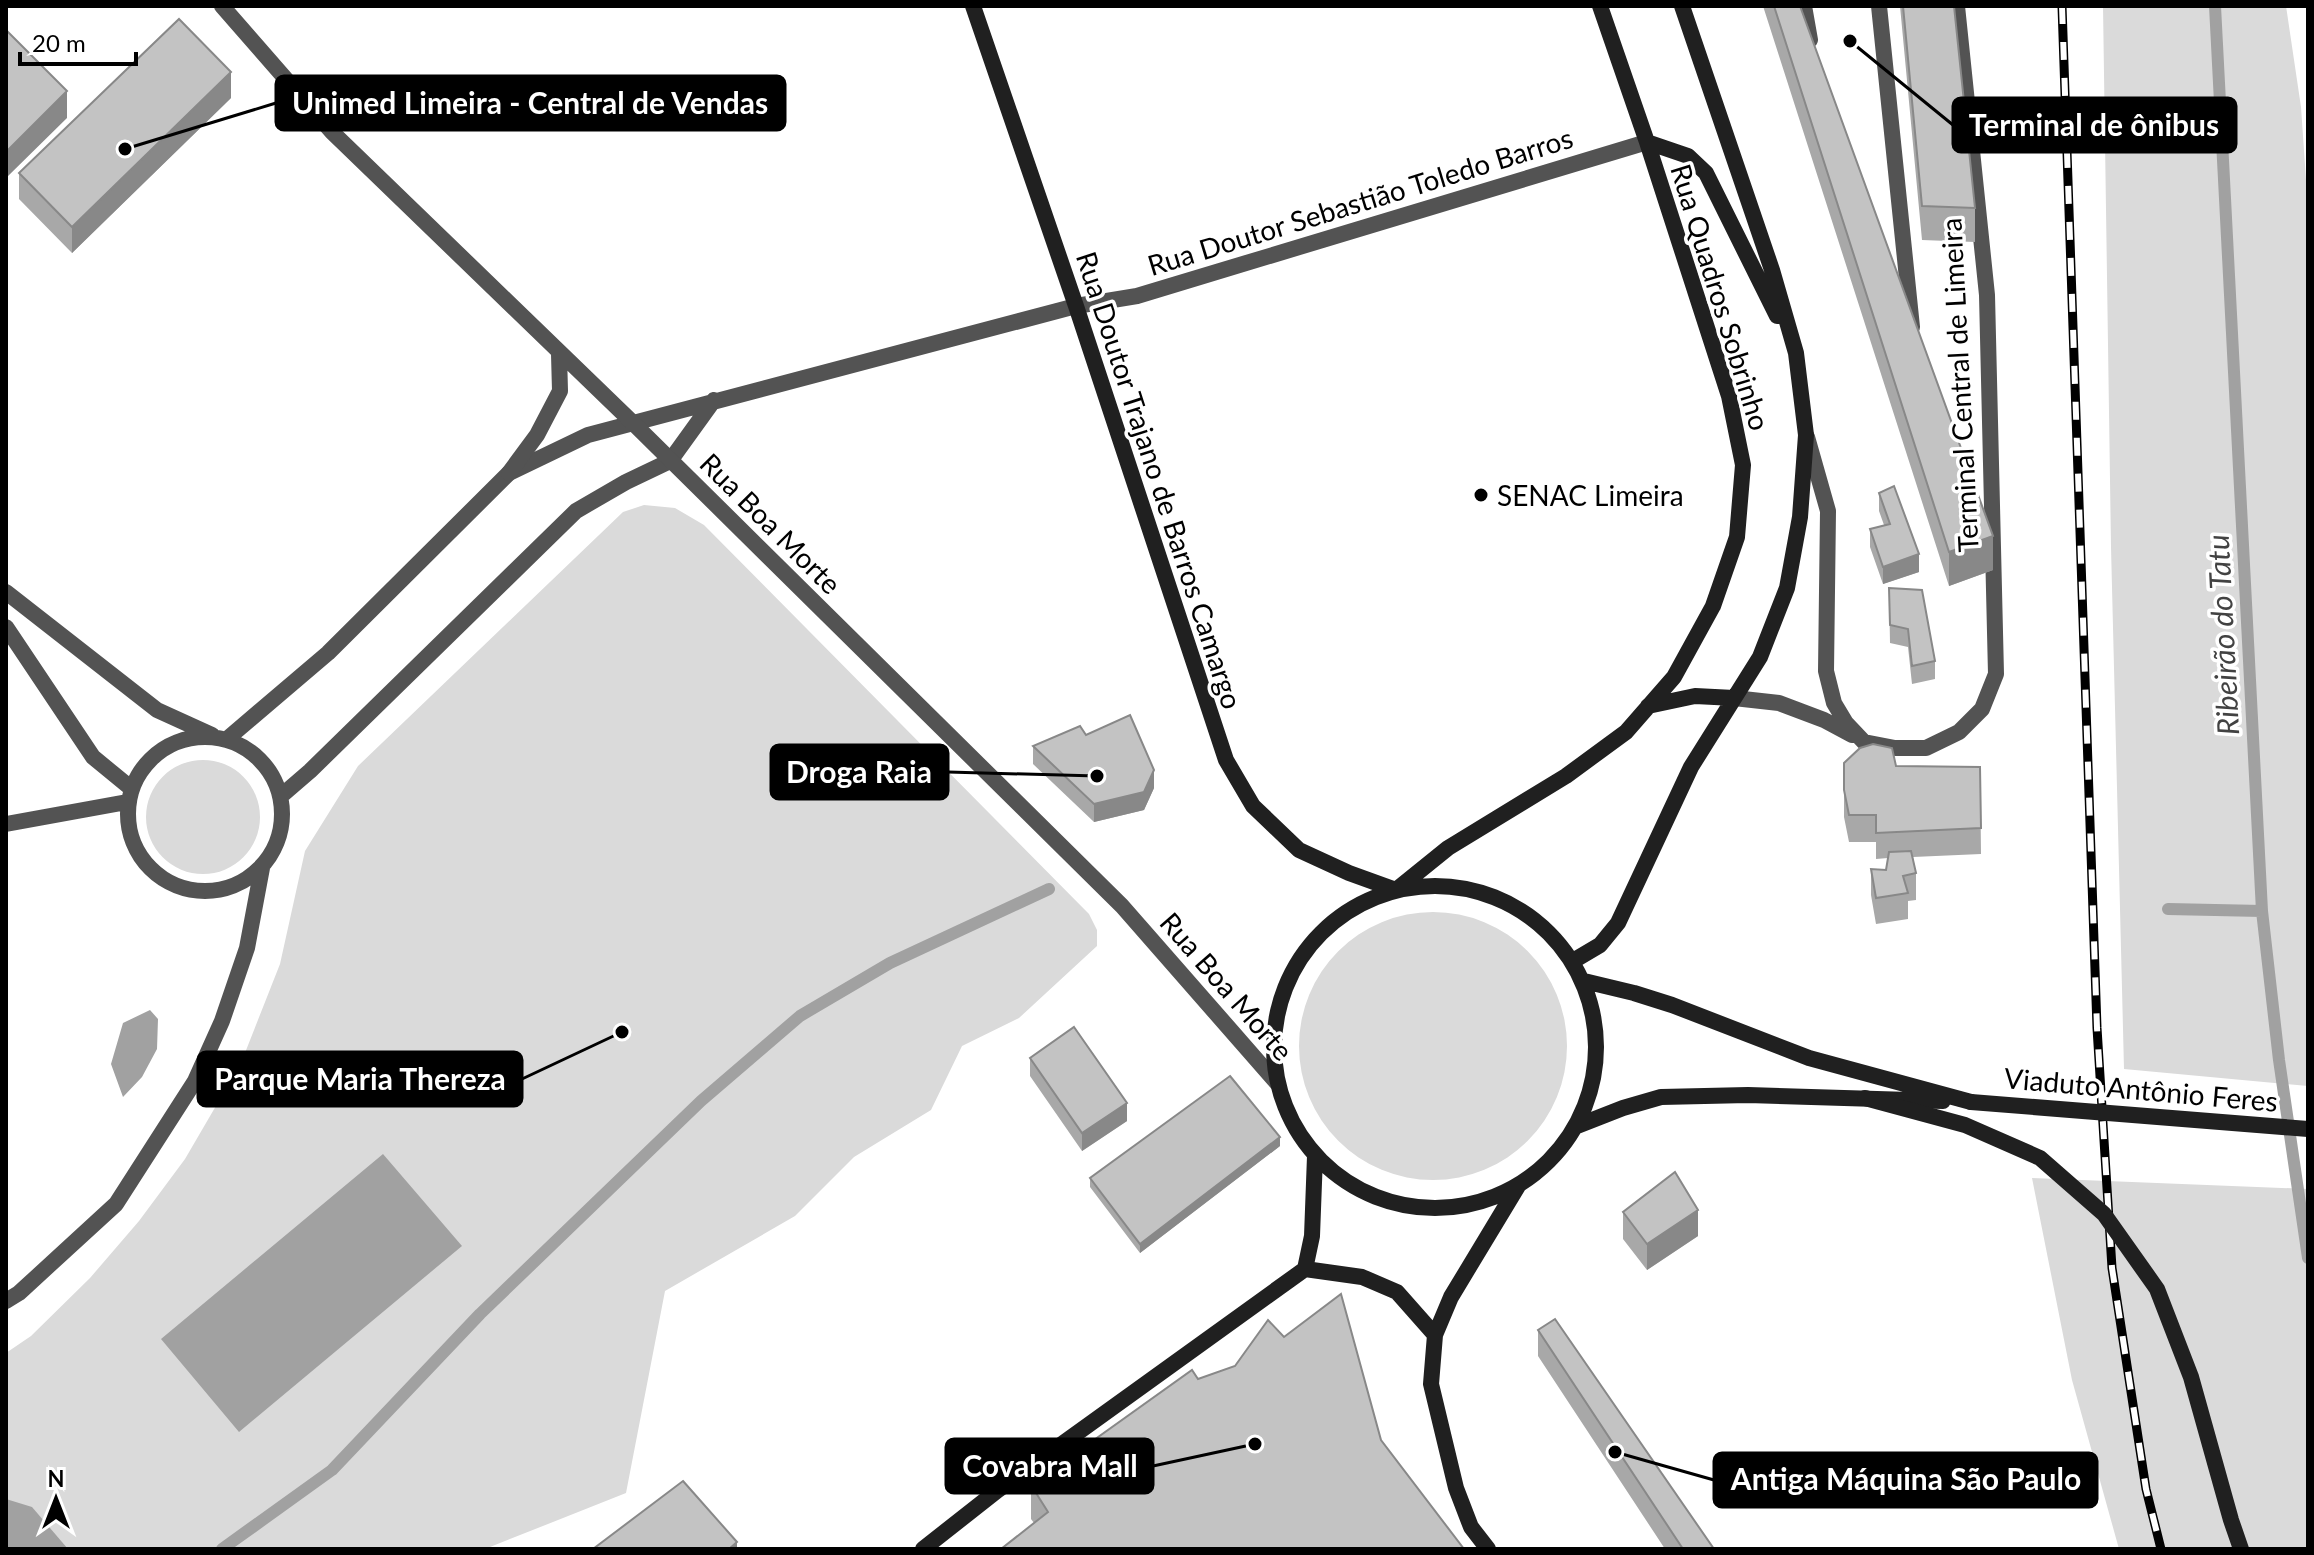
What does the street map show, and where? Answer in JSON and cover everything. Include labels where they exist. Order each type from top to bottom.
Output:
[{"type":"main road","name":"Rua Doutor Trajano de Barros Camargo","points":[[973,6],[1226,760],[1253,806],[1299,850],[1396,890]]},
{"type":"main road","name":"Rua Quadros Sobrinho","points":[[1396,890],[1448,848],[1566,776],[1626,732],[1674,677],[1713,606],[1737,537],[1743,465],[1729,396],[1600,6]]},
{"type":"main road","name":"Rua Quadros Sobrinho","points":[[1573,961],[1600,945],[1618,923],[1691,767],[1760,657],[1787,588],[1800,517],[1806,435],[1796,353],[1772,270],[1682,6]]},
{"type":"main road","points":[[1647,142],[1688,156],[1706,173],[1796,353]]},
{"type":"main road","points":[[1648,706],[1695,696],[1734,698]]},
{"type":"main road","points":[[1443,886],[1481,892],[1517,907],[1548,931],[1573,961],[1584,981],[1597,1030],[1595,1079],[1577,1126],[1552,1160],[1518,1186],[1478,1203],[1434,1209],[1390,1202],[1349,1184],[1315,1156],[1291,1122],[1277,1083],[1273,1042],[1280,1001],[1297,962],[1323,930],[1357,906],[1396,890],[1443,886]]},
{"type":"main road","name":"Viaduto Antônio Feres","points":[[1584,981],[1672,1005],[1809,1058],[1971,1102]]},
{"type":"main road","name":"Viaduto Antônio Feres","points":[[1577,1126],[1661,1097],[1748,1095],[1971,1102],[2308,1129]]},
{"type":"main road","name":"Viaduto Antônio Feres","points":[[1865,1098],[1965,1125],[2040,1158],[2104,1214],[2157,1289],[2191,1377],[2241,1549]]},
{"type":"main road","points":[[923,1549],[998,1490],[1305,1269],[1312,1236],[1315,1156]]},
{"type":"main road","points":[[1488,1549],[1471,1527],[1449,1460],[1431,1384],[1435,1335],[1451,1297],[1518,1186]]},
{"type":"main road","points":[[1305,1269],[1362,1277],[1397,1292],[1435,1335]]},
{"type":"street","name":"Rua Boa Morte","points":[[222,6],[332,132],[632,422],[1122,906],[1277,1083]]},
{"type":"street","points":[[1804,6],[1807,31],[1817,61]]},
{"type":"street","name":"Terminal Central de Limeira","points":[[1879,6],[1914,341],[1888,267]]},
{"type":"street","name":"Terminal Central de Limeira","points":[[1864,742],[1895,748],[1926,748],[1959,732],[1982,709],[1996,674],[1987,295],[1957,6]]},
{"type":"street","name":"Rua Doutor Sebastião Toledo Barros","points":[[509,473],[588,435],[632,422],[1076,306],[1137,296],[1647,142]]},
{"type":"street","points":[[6,592],[157,710],[222,738],[258,757],[272,774],[281,796],[283,821],[277,846],[262,868],[241,883],[216,891],[189,890],[165,881],[145,863],[132,841],[127,815],[130,796],[145,765],[165,748],[190,738],[222,738],[328,653],[509,473],[537,435],[560,391],[559,354]]},
{"type":"street","points":[[281,796],[576,511],[670,461],[714,400]]},
{"type":"street","points":[[1806,435],[1828,511],[1826,671],[1834,703],[1846,723],[1864,742]]},
{"type":"street","name":"Terminal Central de Limeira","points":[[1978,527],[1993,570]]},
{"type":"street","points":[[6,627],[93,757],[130,796]]},
{"type":"street","points":[[1734,698],[1779,703],[1824,720],[1864,742]]},
{"type":"street","points":[[6,824],[130,796]]},
{"type":"street","points":[[6,1301],[19,1293],[116,1204],[195,1081],[222,1021],[247,948],[262,868]]},
{"type":"shaded area","points":[[2103,6],[2286,6],[2301,107],[2308,209],[2308,1086],[2124,1069],[2111,547]]},
{"type":"shaded area","points":[[644,505],[675,508],[704,525],[1089,914],[1097,930],[1097,946],[1019,1018],[962,1046],[931,1110],[854,1157],[795,1216],[665,1291],[626,1493],[485,1549],[6,1549],[6,1353],[31,1336],[90,1278],[139,1221],[185,1159],[241,1063],[280,964],[305,851],[358,766],[623,512]]},
{"type":"shaded area","points":[[203,760],[225,765],[243,777],[255,795],[260,817],[255,839],[243,857],[225,869],[203,874],[181,869],[163,857],[151,839],[146,817],[151,795],[163,777],[181,765]]},
{"type":"shaded area","points":[[1446,912],[1484,922],[1508,934],[1528,951],[1545,971],[1557,995],[1565,1020],[1565,1072],[1557,1097],[1545,1121],[1528,1141],[1508,1158],[1484,1170],[1459,1178],[1420,1180],[1382,1170],[1358,1158],[1329,1131],[1309,1097],[1301,1072],[1299,1033],[1309,995],[1321,971],[1348,942],[1382,922],[1407,914]]},
{"type":"shaded area","points":[[150,1010],[158,1019],[157,1049],[142,1077],[123,1097],[111,1064],[123,1023]]},
{"type":"shaded area","points":[[383,1154],[462,1246],[239,1432],[161,1339]]},
{"type":"shaded area","points":[[2032,1178],[2308,1189],[2308,1549],[2119,1549],[2072,1380]]},
{"type":"shaded area","points":[[6,1499],[32,1507],[68,1549],[6,1549]]},
{"type":"building","points":[[1774,6],[1800,6],[1993,536],[1949,552]]},
{"type":"building","points":[[1903,6],[1954,6],[1975,208],[1922,206]]},
{"type":"building","points":[[179,19],[231,72],[72,227],[19,173]]},
{"type":"building","points":[[6,30],[67,91],[6,152]]},
{"type":"building","points":[[1894,486],[1919,554],[1883,567],[1870,529],[1890,524],[1879,493]]},
{"type":"building","points":[[1889,588],[1922,590],[1935,661],[1912,666],[1908,629],[1890,625]]},
{"type":"building","points":[[1130,715],[1154,770],[1144,792],[1094,804],[1033,746],[1080,726],[1086,735]]},
{"type":"building","points":[[1873,744],[1892,748],[1896,766],[1980,767],[1981,828],[1876,833],[1876,815],[1849,815],[1844,790],[1844,763],[1860,748]]},
{"type":"building","points":[[1911,851],[1916,873],[1903,876],[1908,893],[1876,898],[1871,869],[1886,870],[1889,852]]},
{"type":"building","points":[[1074,1027],[1127,1103],[1082,1133],[1030,1058]]},
{"type":"building","points":[[1230,1076],[1280,1137],[1140,1244],[1090,1178]]},
{"type":"building","points":[[1675,1172],[1698,1210],[1647,1244],[1623,1212]]},
{"type":"building","points":[[1341,1294],[1381,1440],[1464,1549],[1001,1549],[1048,1512],[1031,1485],[1192,1370],[1198,1379],[1235,1366],[1268,1320],[1284,1337]]},
{"type":"building","points":[[1555,1319],[1714,1549],[1683,1549],[1538,1330]]},
{"type":"building","points":[[683,1481],[737,1542],[729,1549],[593,1549]]},
{"type":"waterway","name":"Ribeirão do Tatu","points":[[2215,6],[2262,911],[2279,1060],[2308,1258]]},
{"type":"waterway","points":[[222,1549],[332,1470],[480,1314],[701,1101],[800,1016],[890,963],[1049,889]]},
{"type":"waterway","points":[[2168,909],[2262,911]]},
{"type":"railway","points":[[2062,6],[2097,1028],[2112,1268],[2146,1489],[2161,1549]]},
{"type":"place","name":"Terminal de ônibus","points":[[1850,41]]},
{"type":"place","name":"Unimed Limeira - Central de Vendas","points":[[125,149]]},
{"type":"place","name":"SENAC Limeira","points":[[1481,495]]},
{"type":"place","name":"Droga Raia","points":[[1097,776]]},
{"type":"place","name":"Parque Maria Thereza","points":[[622,1032]]},
{"type":"place","name":"Covabra Mall","points":[[1255,1444]]},
{"type":"place","name":"Antiga Máquina São Paulo","points":[[1615,1452]]}]
